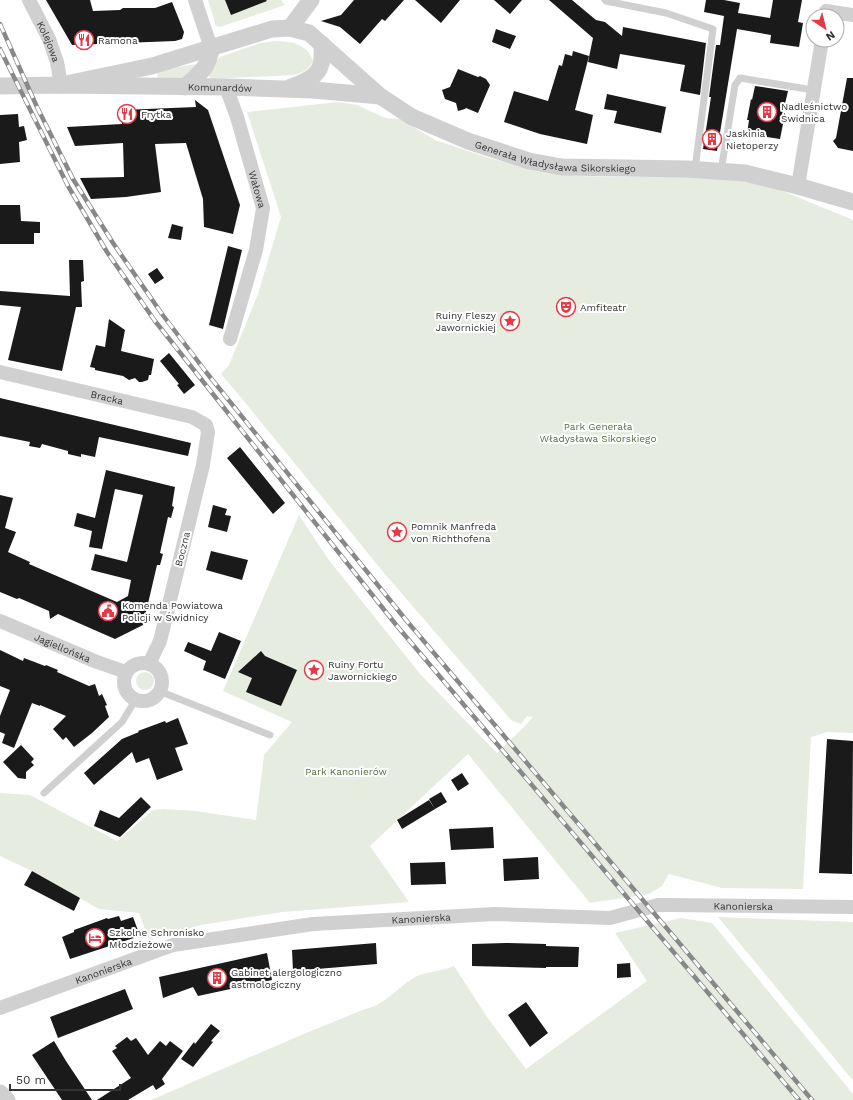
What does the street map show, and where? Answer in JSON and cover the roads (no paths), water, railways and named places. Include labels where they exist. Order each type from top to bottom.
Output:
[{"type":"street","name":"Kolejowa","points":[[29,0],[49,39],[57,62],[61,85]]},
{"type":"street","points":[[184,88],[205,68],[210,58],[211,48],[196,0]]},
{"type":"street","points":[[290,28],[311,0]]},
{"type":"street","name":"Komunardów","points":[[61,85],[152,66],[272,29],[290,28]]},
{"type":"street","name":"Generała Władysława Sikorskiego","points":[[290,28],[309,33],[380,96],[412,118],[468,141],[528,161],[562,168],[695,169],[745,173],[853,202]]},
{"type":"street","points":[[287,89],[308,80],[317,73],[321,64],[322,44]]},
{"type":"street","points":[[798,186],[821,48]]},
{"type":"street","name":"Komunardów","points":[[3,88],[61,85],[184,88],[226,87],[287,89],[380,96]]},
{"type":"street","name":"Wałowa","points":[[226,87],[237,117],[263,208],[256,250],[230,339]]},
{"type":"street","name":"Bracka","points":[[0,372],[192,417],[206,425],[208,432]]},
{"type":"street","name":"Boczna","points":[[149,664],[160,641],[203,465],[208,432]]},
{"type":"street","name":"Jagiellońska","points":[[0,621],[97,662],[126,672]]},
{"type":"street","points":[[136,664],[149,664],[155,667],[159,672],[161,685],[159,691],[149,699],[136,699],[126,691],[124,678],[126,672],[136,664]]},
{"type":"street","name":"Kanonierska","points":[[0,1008],[173,945],[313,924],[495,914],[608,918],[658,905],[853,907]]},
{"type":"street","points":[[0,1093],[7,1100]]},
{"type":"lane","points":[[605,0],[606,2],[666,13],[713,29],[695,169]]},
{"type":"lane","points":[[721,172],[735,85],[740,78],[813,90]]},
{"type":"lane","points":[[159,691],[214,712],[270,736]]},
{"type":"lane","points":[[44,793],[122,722],[136,699]]},
{"type":"railway","points":[[0,24],[37,107],[73,179],[113,243],[162,314],[206,372],[406,620],[812,1100]]},
{"type":"railway","points":[[0,49],[68,186],[107,252],[155,321],[397,626],[799,1100]]},
{"type":"place","name":"Ramona","points":[[84,40]]},
{"type":"place","name":"Nadleśnictwo Świdnica","points":[[767,112]]},
{"type":"place","name":"Frytka","points":[[127,114]]},
{"type":"place","name":"Jaskinia Nietoperzy","points":[[712,139]]},
{"type":"place","name":"Amfiteatr","points":[[566,307]]},
{"type":"place","name":"Ruiny Fleszy Jawornickiej","points":[[510,321]]},
{"type":"place","name":"Pomnik Manfreda von Richthofena","points":[[397,532]]},
{"type":"place","name":"Komenda Powiatowa Policji w Świdnicy","points":[[108,611]]},
{"type":"place","name":"Ruiny Fortu Jawornickiego","points":[[314,670]]},
{"type":"place","name":"Szkolne Schronisko Młodzieżowe","points":[[95,938]]},
{"type":"place","name":"Gabinet alergologiczno astmologiczny","points":[[217,978]]},
{"type":"park label","name":"Park Generała Władysława Sikorskiego","points":[[598,432]]},
{"type":"park label","name":"Park Kanonierów","points":[[346,771]]}]
